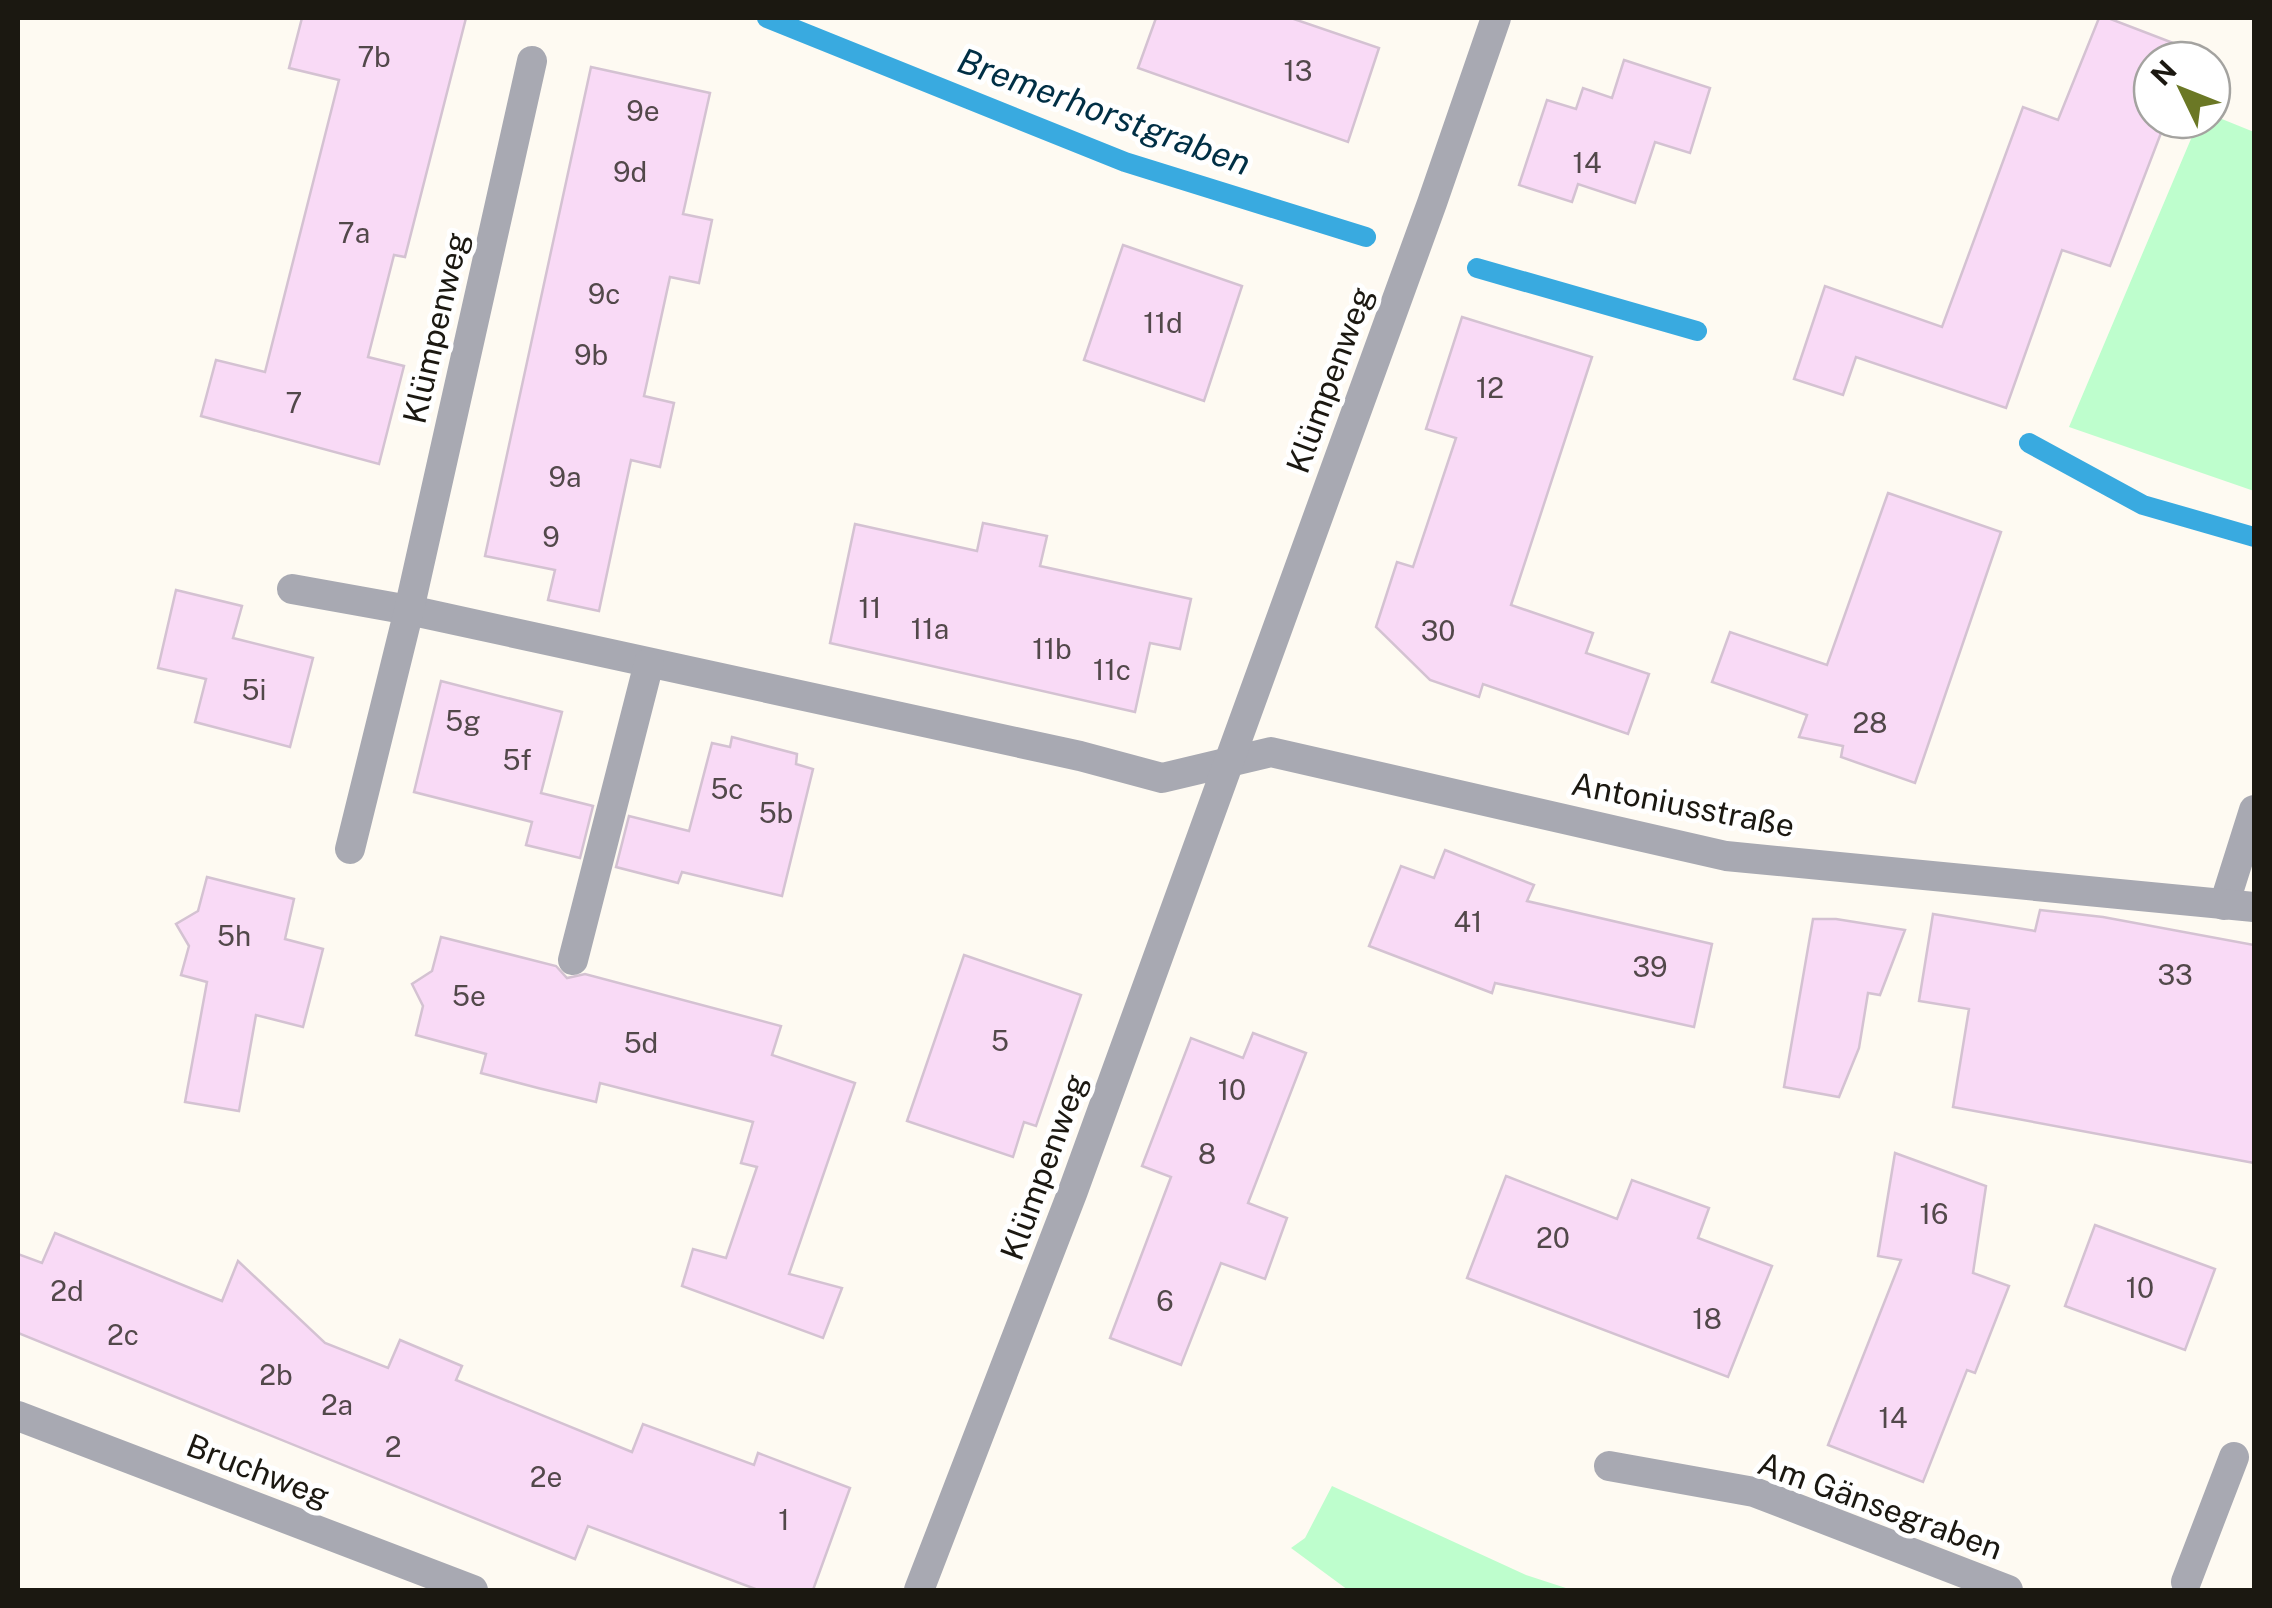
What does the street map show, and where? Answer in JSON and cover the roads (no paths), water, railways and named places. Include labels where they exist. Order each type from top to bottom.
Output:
[{"type":"street","name":"Klümpenweg","points":[[919,1590],[1073,1191],[1496,18]]},
{"type":"street","name":"Klümpenweg","points":[[350,849],[409,610],[532,61]]},
{"type":"street","points":[[292,589],[409,610],[1061,752],[1162,778],[1226,765]]},
{"type":"street","points":[[573,960],[650,663]]},
{"type":"street","name":"Antoniusstraße","points":[[1226,765],[1271,752],[1726,856],[2239,906]]},
{"type":"street","points":[[2239,906],[2254,810]]},
{"type":"street","name":"Bruchweg","points":[[18,1416],[473,1590]]},
{"type":"street","points":[[2189,1588],[2234,1456]]},
{"type":"street","name":"Am Gänsegraben","points":[[1609,1466],[1754,1492],[2008,1590]]},
{"type":"waterway","name":"Bremerhorstgraben","points":[[767,18],[1125,162],[1366,237]]},
{"type":"waterway","name":"Bremerhorstgraben","points":[[1477,268],[1697,331]]},
{"type":"waterway","name":"Bremerhorstgraben","points":[[2029,443],[2143,505],[2254,537]]}]
